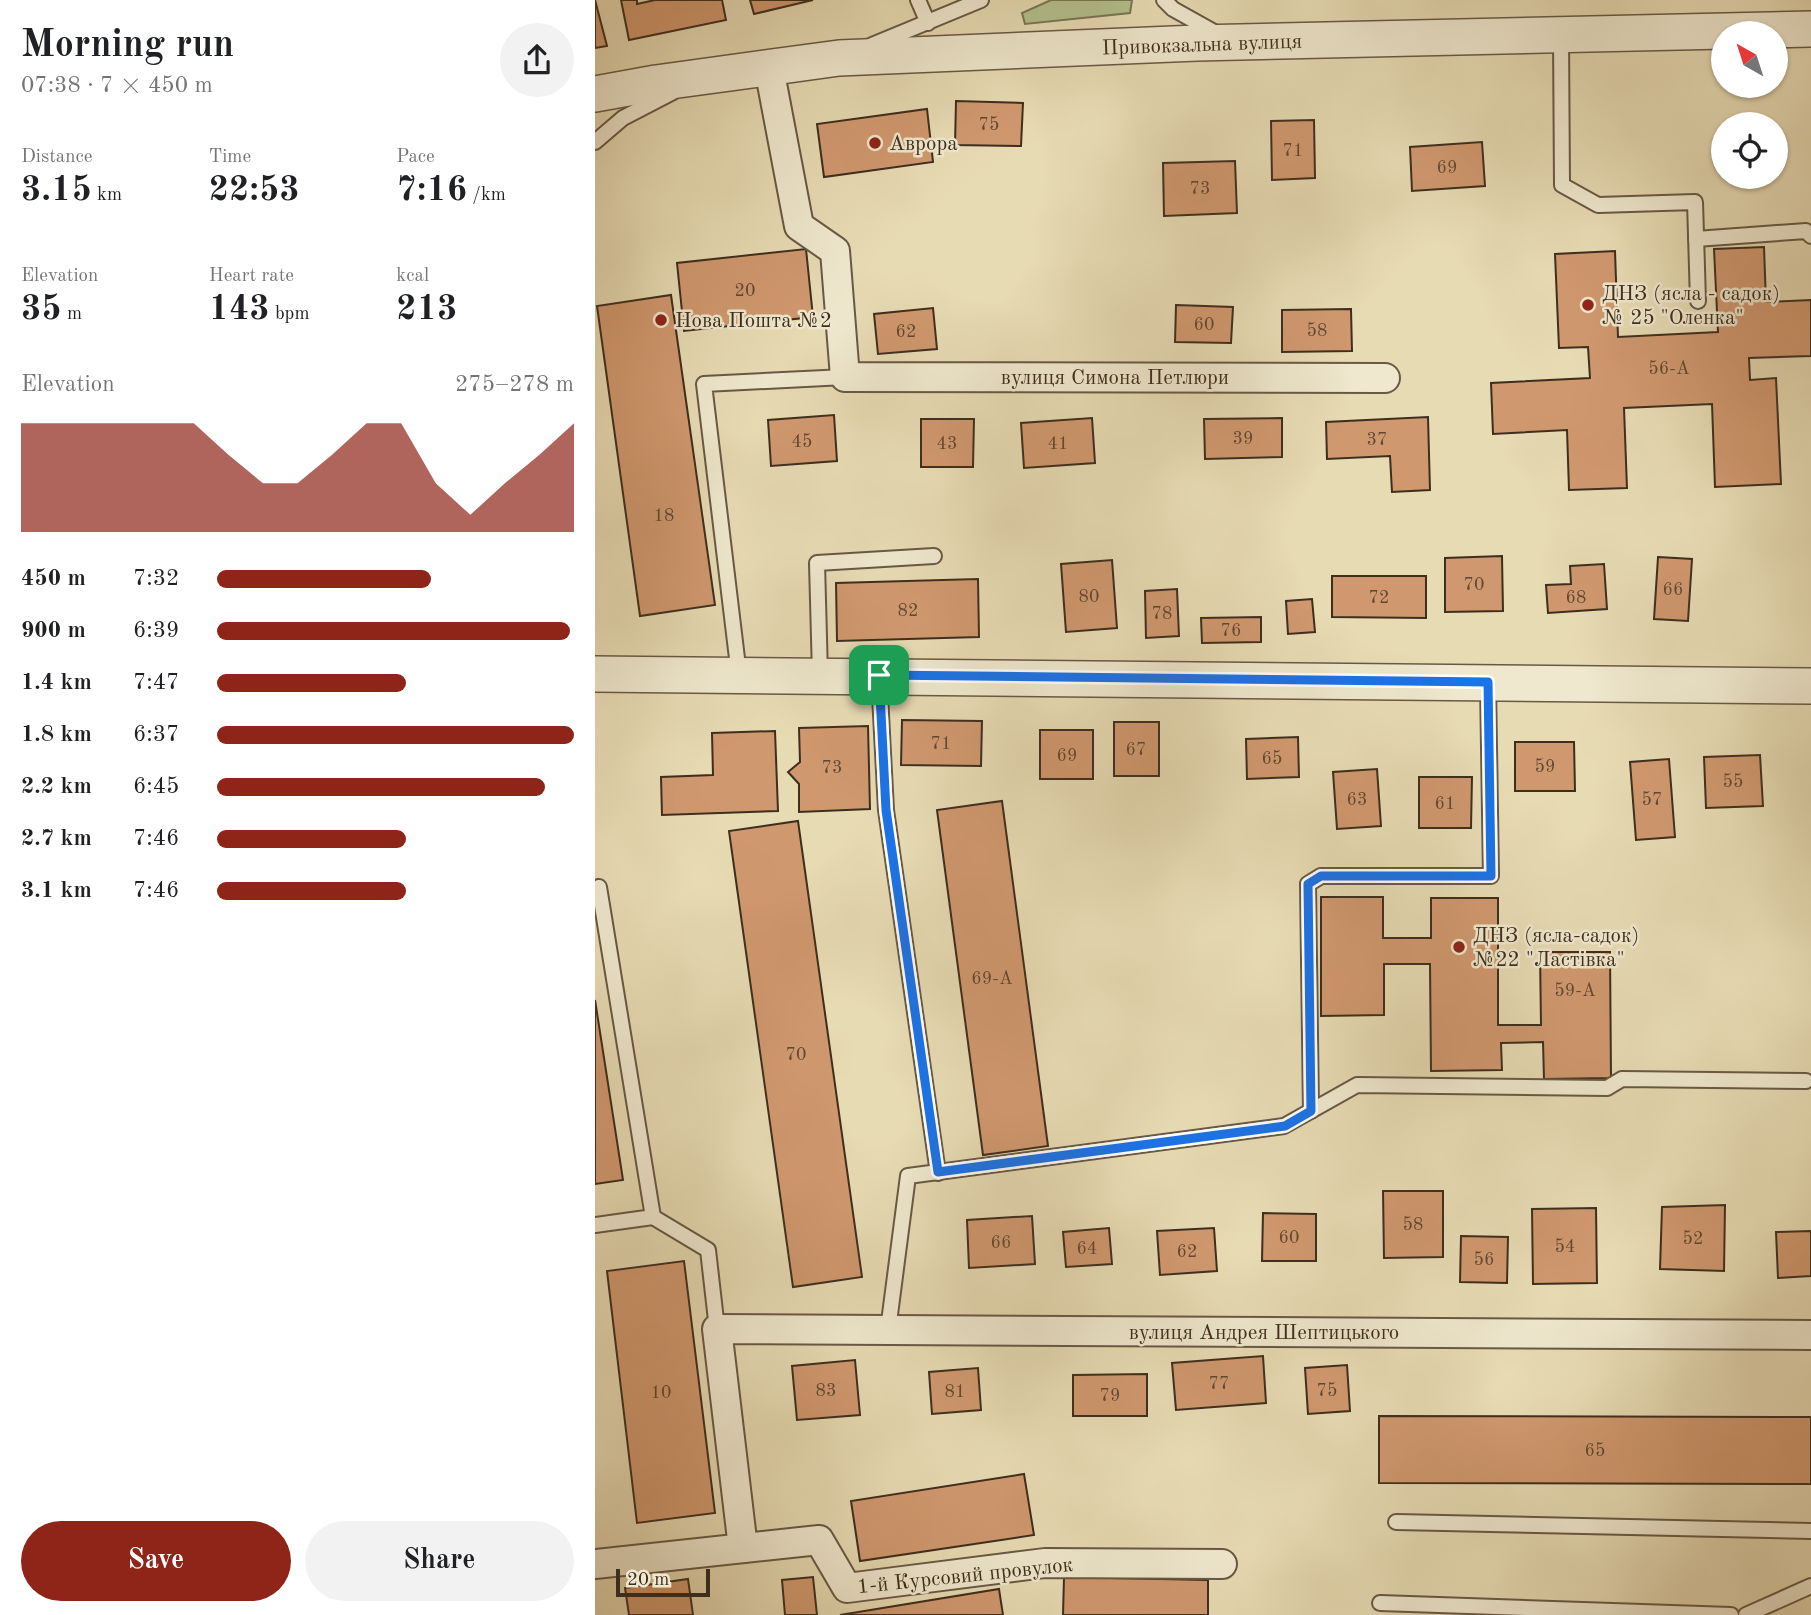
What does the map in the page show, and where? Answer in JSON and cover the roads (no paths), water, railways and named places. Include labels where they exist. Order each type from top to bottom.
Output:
[{"type":"street","name":"Привокзальна вулиця","points":[[595,94],[839,58],[1232,43],[1811,29]]},
{"type":"street","points":[[769,68],[799,226],[835,251],[845,377]]},
{"type":"street","name":"вулиця Симона Петлюри","points":[[845,377],[1385,378]]},
{"type":"street","points":[[595,674],[1811,686]]},
{"type":"street","points":[[595,1564],[743,1548],[717,1329]]},
{"type":"street","name":"вулиця Андрея Шептицького","points":[[717,1329],[1811,1335]]},
{"type":"street","name":"1-й Курсовий провулок","points":[[743,1548],[819,1540],[847,1588],[1045,1563],[1222,1564]]},
{"type":"lane","points":[[918,0],[928,23]]},
{"type":"lane","points":[[839,58],[981,0]]},
{"type":"lane","points":[[1164,0],[1173,9],[1232,43]]},
{"type":"lane","points":[[1561,35],[1562,185],[1598,205],[1695,202],[1698,302]]},
{"type":"lane","points":[[595,142],[623,118],[675,90],[769,68]]},
{"type":"lane","points":[[1696,239],[1806,231],[1811,236]]},
{"type":"lane","points":[[739,676],[704,384],[845,377]]},
{"type":"lane","points":[[820,676],[817,563],[934,556]]},
{"type":"lane","points":[[879,675],[886,810],[938,1172]]},
{"type":"lane","points":[[1311,1111],[1308,884],[1321,876],[1491,876],[1488,682]]},
{"type":"lane","points":[[599,887],[653,1217]]},
{"type":"lane","points":[[888,1330],[908,1176],[1285,1126],[1357,1086],[1607,1088],[1622,1079],[1806,1081]]},
{"type":"lane","points":[[595,1225],[653,1217],[708,1250],[717,1329]]},
{"type":"lane","points":[[1396,1522],[1811,1531]]},
{"type":"lane","points":[[1745,1615],[1811,1586]]},
{"type":"lane","points":[[1380,1603],[1731,1615]]},
{"type":"place","name":"Аврора","points":[[875,143]]},
{"type":"place","name":"ДНЗ (ясла - садок) № 25 \"Оленка\"","points":[[1588,305]]},
{"type":"place","name":"Нова Пошта №2","points":[[661,320]]},
{"type":"place","name":"ДНЗ (ясла-садок) №22 \"Ластівка\"","points":[[1459,947]]}]
